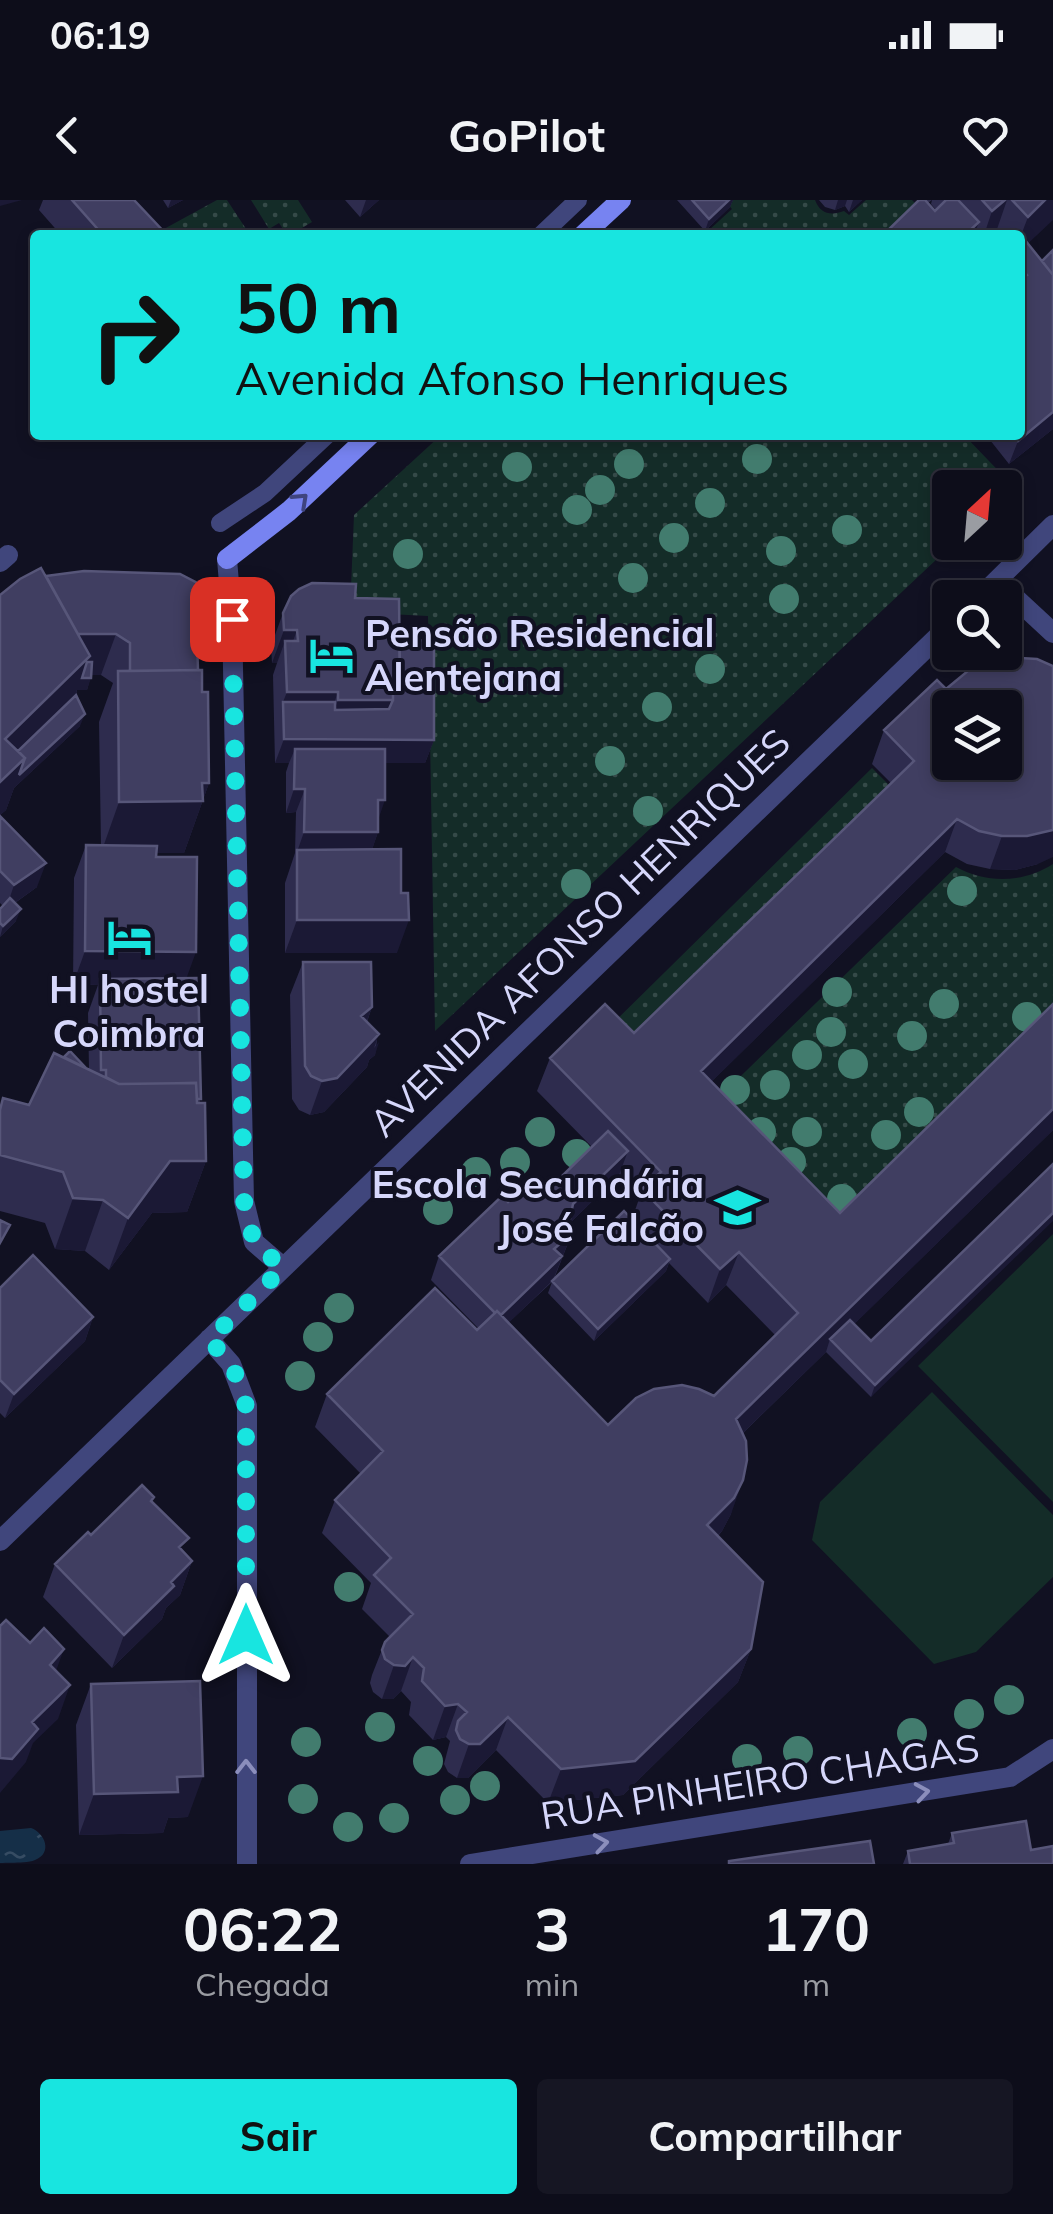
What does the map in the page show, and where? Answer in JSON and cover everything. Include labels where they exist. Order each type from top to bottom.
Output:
[{"type":"street","points":[[589,230],[622,200]]},
{"type":"street","points":[[283,1268],[254,1242],[244,1201],[232,619],[227,559],[289,510],[365,440]]},
{"type":"street","points":[[998,580],[1053,526]]},
{"type":"street","points":[[1022,604],[1053,633]]},
{"type":"street","name":"AVENIDA AFONSO HENRIQUES","points":[[0,1540],[932,642]]},
{"type":"street","points":[[209,1340],[232,1364],[246,1406],[246,1864]]},
{"type":"street","name":"RUA PINHEIRO CHAGAS","points":[[470,1864],[1010,1777],[1053,1749]]},
{"type":"lane","points":[[546,230],[578,200]]},
{"type":"lane","points":[[220,523],[265,493],[322,440]]},
{"type":"green space","points":[[217,200],[227,200],[247,230],[162,230]]},
{"type":"green space","points":[[251,200],[298,200],[312,222],[298,230],[284,230],[279,223],[269,229]]},
{"type":"green space","points":[[724,200],[815,200],[826,213],[844,211],[849,215],[866,200],[912,200],[918,206],[893,230],[709,230],[732,209]]},
{"type":"green space","points":[[436,440],[969,440],[998,470],[932,470],[932,560],[936,560],[435,1031],[428,616],[350,612],[354,515]]},
{"type":"green space","points":[[872,768],[897,793],[621,1063],[598,1038]]},
{"type":"green space","points":[[1053,864],[1053,1014],[831,1229],[711,1105],[956,867],[992,879],[1005,879],[1030,875]]},
{"type":"green space","points":[[1053,1234],[1053,1502],[918,1366]]},
{"type":"green space","points":[[932,1392],[1053,1515],[1053,1577],[976,1652],[934,1664],[812,1540],[820,1502]]},
{"type":"water","points":[[31,1828],[45,1843],[41,1857],[0,1863],[0,1831]]},
{"type":"building","points":[[72,200],[134,200],[162,230],[99,230]]},
{"type":"building","points":[[692,200],[729,200],[709,219]]},
{"type":"building","points":[[919,200],[925,200],[935,211],[946,200],[958,200],[979,222],[970,230],[888,230]]},
{"type":"building","points":[[982,200],[1005,200],[992,211]]},
{"type":"building","points":[[1012,200],[1045,200],[1028,217]]},
{"type":"building","points":[[1025,240],[1053,275],[1053,412],[1025,435],[1025,276]]},
{"type":"building","points":[[1053,250],[1053,275],[1042,261]]},
{"type":"building","points":[[41,568],[90,656],[5,739],[25,758],[0,782],[0,595]]},
{"type":"building","points":[[84,571],[180,574],[203,586],[206,609],[196,608],[198,670],[130,671],[130,643],[116,634],[78,634],[46,576]]},
{"type":"building","points":[[312,583],[356,584],[355,598],[399,599],[400,676],[393,676],[393,700],[338,700],[338,692],[287,692],[285,641],[298,641],[297,630],[284,630],[283,613],[291,596]]},
{"type":"building","points":[[399,635],[403,641],[434,640],[434,740],[284,739],[283,702],[335,702],[335,710],[389,709],[393,686],[400,676]]},
{"type":"building","points":[[1022,658],[1053,666],[1053,830],[1002,836],[979,831],[957,819],[701,1071],[840,1213],[1053,1004],[1053,1109],[736,1419],[746,1441],[743,1480],[734,1498],[707,1525],[763,1582],[751,1649],[635,1761],[561,1769],[508,1717],[480,1744],[469,1744],[460,1739],[456,1730],[467,1712],[458,1704],[445,1706],[422,1681],[424,1668],[413,1657],[405,1666],[385,1659],[385,1642],[413,1614],[374,1575],[391,1558],[335,1500],[383,1451],[327,1394],[435,1288],[477,1330],[497,1311],[608,1425],[636,1398],[654,1389],[682,1385],[714,1396],[798,1313],[739,1252],[720,1269],[657,1205],[642,1189],[661,1172],[550,1058],[605,1004],[634,1033],[914,761],[884,730],[937,680],[946,689],[969,670],[1022,670]]},
{"type":"building","points":[[87,662],[92,662],[91,678],[82,678]]},
{"type":"building","points":[[202,670],[202,692],[208,692],[209,783],[202,783],[203,801],[119,802],[118,671]]},
{"type":"building","points":[[76,695],[85,714],[19,775],[25,758],[18,751]]},
{"type":"building","points":[[295,749],[385,749],[385,800],[378,800],[378,832],[304,832],[305,789],[294,789]]},
{"type":"building","points":[[0,816],[46,863],[14,885],[0,871]]},
{"type":"building","points":[[86,845],[157,846],[156,857],[197,857],[196,952],[85,951]]},
{"type":"building","points":[[401,849],[401,893],[408,893],[409,920],[297,920],[297,850]]},
{"type":"building","points":[[10,898],[21,909],[3,926],[0,909]]},
{"type":"building","points":[[303,962],[371,962],[372,1007],[361,1016],[379,1034],[337,1078],[322,1081],[311,1076],[305,1066]]},
{"type":"building","points":[[198,978],[201,1099],[197,1099],[196,1083],[119,1084],[106,1077],[106,1070],[101,1070],[100,979]]},
{"type":"building","points":[[70,1051],[86,1068],[64,1057]]},
{"type":"building","points":[[54,1053],[119,1084],[196,1083],[197,1103],[205,1103],[206,1161],[170,1161],[128,1218],[103,1200],[73,1198],[63,1172],[0,1155],[3,1098],[29,1105]]},
{"type":"building","points":[[608,1131],[628,1151],[573,1204],[570,1219],[564,1225],[572,1233],[554,1249],[562,1256],[501,1315],[495,1313],[439,1256],[502,1196],[508,1202],[525,1185],[533,1193],[546,1184],[554,1184]]},
{"type":"building","points":[[1053,1164],[1053,1213],[875,1385],[830,1339],[850,1320],[871,1341]]},
{"type":"building","points":[[624,1211],[670,1259],[598,1329],[552,1281]]},
{"type":"building","points":[[0,1220],[10,1225],[0,1243]]},
{"type":"building","points":[[33,1255],[93,1317],[14,1394],[0,1380],[0,1288]]},
{"type":"building","points":[[142,1485],[154,1497],[151,1501],[189,1538],[179,1547],[192,1561],[171,1582],[174,1586],[124,1635],[55,1564]]},
{"type":"building","points":[[6,1620],[30,1643],[44,1628],[64,1649],[50,1665],[70,1685],[32,1722],[38,1729],[12,1759],[0,1758],[0,1626]]},
{"type":"building","points":[[200,1681],[203,1776],[177,1777],[178,1792],[94,1794],[91,1684]]},
{"type":"building","points":[[1026,1821],[1031,1850],[1053,1846],[1053,1864],[910,1864],[908,1851],[954,1843],[952,1833]]},
{"type":"building","points":[[870,1841],[874,1864],[729,1864],[729,1861]]},
{"type":"place","name":"Pensão Residencial Alentejana","points":[[332,656]]},
{"type":"place","name":"HI hostel Coimbra","points":[[129,938]]},
{"type":"place","name":"Escola Secundária José Falcão","points":[[737,1207]]},
{"type":"route","points":[[232,619],[244,1201],[254,1242],[283,1268],[209,1340],[232,1364],[246,1406],[246,1635]]}]
